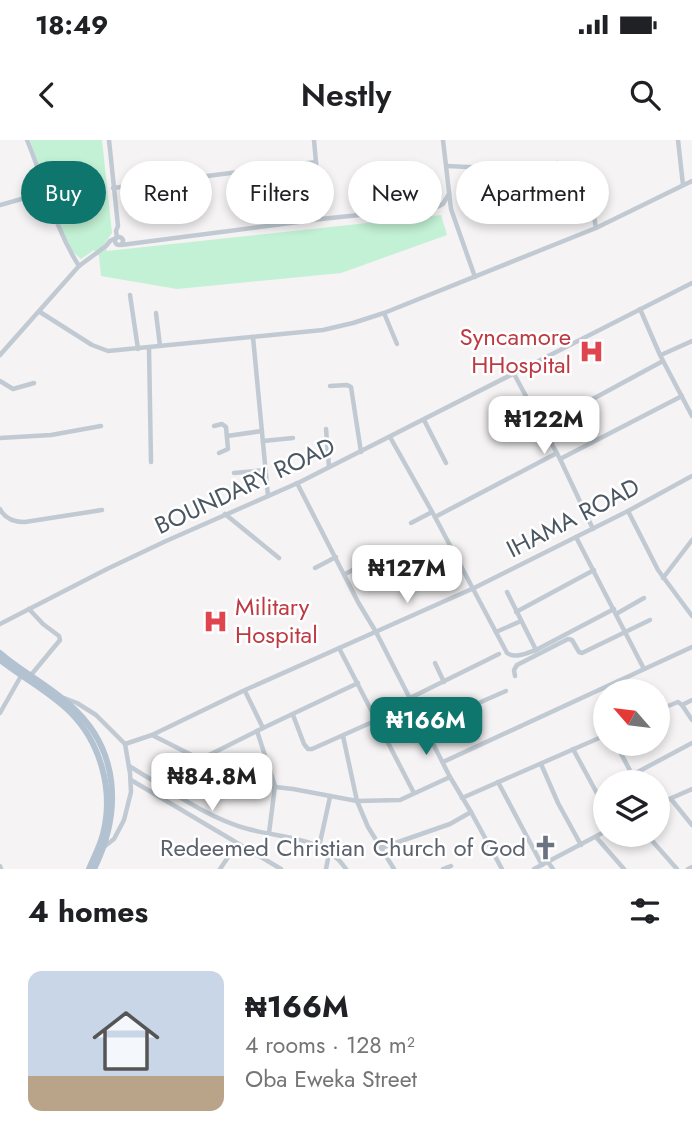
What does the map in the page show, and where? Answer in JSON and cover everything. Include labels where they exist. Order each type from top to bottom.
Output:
[{"type":"main road","points":[[0,653],[58,698],[87,734],[96,750],[102,769],[106,815],[102,846],[94,869]]},
{"type":"main road","points":[[0,660],[58,698]]},
{"type":"main road","points":[[89,869],[102,846]]},
{"type":"street","points":[[27,140],[35,161]]},
{"type":"street","points":[[109,140],[119,240]]},
{"type":"street","points":[[314,140],[316,161]]},
{"type":"street","points":[[443,140],[451,209],[475,277]]},
{"type":"street","points":[[678,140],[683,185]]},
{"type":"street","points":[[447,166],[456,166]]},
{"type":"street","points":[[114,188],[226,174]]},
{"type":"street","points":[[40,312],[100,349],[108,351],[323,330],[384,313],[475,277],[596,228],[692,181]]},
{"type":"street","points":[[334,218],[437,207],[443,204],[449,194]]},
{"type":"street","points":[[0,205],[21,199]]},
{"type":"street","points":[[443,204],[451,209]]},
{"type":"street","points":[[57,224],[79,266]]},
{"type":"street","points":[[0,355],[79,266],[106,246],[119,240],[132,243],[282,224]]},
{"type":"street","points":[[595,224],[596,228]]},
{"type":"street","name":"BOUNDARY ROAD","points":[[0,624],[107,569],[361,452],[692,283]]},
{"type":"street","points":[[130,295],[138,349]]},
{"type":"street","points":[[640,309],[682,397],[689,404],[692,416]]},
{"type":"street","points":[[156,313],[160,346]]},
{"type":"street","points":[[384,313],[397,344]]},
{"type":"street","points":[[253,337],[268,496]]},
{"type":"street","points":[[541,427],[692,341]]},
{"type":"street","points":[[149,347],[151,462]]},
{"type":"street","points":[[514,374],[593,529]]},
{"type":"street","points":[[0,381],[13,389],[34,383]]},
{"type":"street","points":[[331,386],[351,387],[361,452]]},
{"type":"street","points":[[411,523],[682,397]]},
{"type":"street","points":[[424,420],[446,463]]},
{"type":"street","points":[[214,426],[225,425],[228,449],[219,453]]},
{"type":"street","points":[[0,438],[51,435],[101,426]]},
{"type":"street","points":[[326,429],[329,467]]},
{"type":"street","points":[[227,436],[262,431]]},
{"type":"street","points":[[390,437],[509,655],[517,656],[536,650],[644,598]]},
{"type":"street","points":[[263,441],[293,438]]},
{"type":"street","points":[[234,473],[266,470]]},
{"type":"street","name":"IHAMA ROAD","points":[[125,744],[152,735],[245,690],[474,588],[692,476]]},
{"type":"street","points":[[297,483],[450,777],[502,869]]},
{"type":"street","points":[[0,509],[6,518],[15,522],[102,510]]},
{"type":"street","points":[[628,511],[663,578],[692,616]]},
{"type":"street","points":[[225,513],[279,558]]},
{"type":"street","points":[[576,537],[644,669]]},
{"type":"street","points":[[663,578],[692,540]]},
{"type":"street","points":[[315,568],[336,557]]},
{"type":"street","points":[[345,573],[364,564]]},
{"type":"street","points":[[516,612],[594,570]]},
{"type":"street","points":[[506,592],[536,650]]},
{"type":"street","points":[[29,609],[59,636],[60,640],[31,675]]},
{"type":"street","points":[[516,676],[514,670],[517,665],[568,639],[572,640],[582,653],[650,620]]},
{"type":"street","points":[[496,632],[521,621]]},
{"type":"street","points":[[443,762],[692,647]]},
{"type":"street","points":[[339,648],[414,794]]},
{"type":"street","points":[[410,698],[499,654]]},
{"type":"street","points":[[435,663],[444,682]]},
{"type":"street","points":[[0,713],[21,676]]},
{"type":"street","points":[[200,759],[358,683]]},
{"type":"street","points":[[245,690],[263,728]]},
{"type":"street","points":[[426,731],[506,691]]},
{"type":"street","points":[[58,698],[77,704],[96,715],[125,744],[131,792],[124,821],[114,839],[102,846]]},
{"type":"street","points":[[682,705],[692,700]]},
{"type":"street","points":[[670,705],[678,702],[692,720]]},
{"type":"street","points":[[293,715],[308,749],[377,720]]},
{"type":"street","points":[[257,731],[275,786],[269,833]]},
{"type":"street","points":[[152,735],[237,778],[267,786],[356,801],[400,800],[450,777]]},
{"type":"street","points":[[343,736],[356,801],[368,827],[394,869]]},
{"type":"street","points":[[463,798],[593,741]]},
{"type":"street","points":[[641,770],[692,743]]},
{"type":"street","points":[[573,749],[593,786]]},
{"type":"street","points":[[541,764],[581,845]]},
{"type":"street","points":[[129,766],[224,820],[247,829],[300,839],[319,847],[329,852],[346,869]]},
{"type":"street","points":[[131,780],[281,869]]},
{"type":"street","points":[[498,782],[542,865]]},
{"type":"street","points":[[692,789],[671,799],[692,825]]},
{"type":"street","points":[[319,847],[330,796]]},
{"type":"street","points":[[381,848],[450,824],[471,812]]},
{"type":"street","points":[[534,869],[593,839]]},
{"type":"street","points":[[221,869],[238,843]]},
{"type":"street","points":[[605,847],[624,869]]},
{"type":"street","points":[[658,847],[677,869]]},
{"type":"street","points":[[326,869],[329,852]]},
{"type":"street","points":[[548,862],[553,869]]},
{"type":"street","points":[[443,869],[451,866]]},
{"type":"green space","points":[[30,140],[102,140],[104,161],[37,161]]},
{"type":"green space","points":[[106,177],[112,233],[105,243],[107,251],[358,224],[442,224],[442,218],[447,235],[341,273],[177,289],[101,276],[99,256],[94,250],[81,259],[73,252],[59,224],[106,224]]},
{"type":"place","name":"Syncamore HHospital","points":[[591,351]]},
{"type":"place","name":"Military Hospital","points":[[215,621]]},
{"type":"place","name":"Redeemed Christian Church of God","points":[[546,848]]}]
